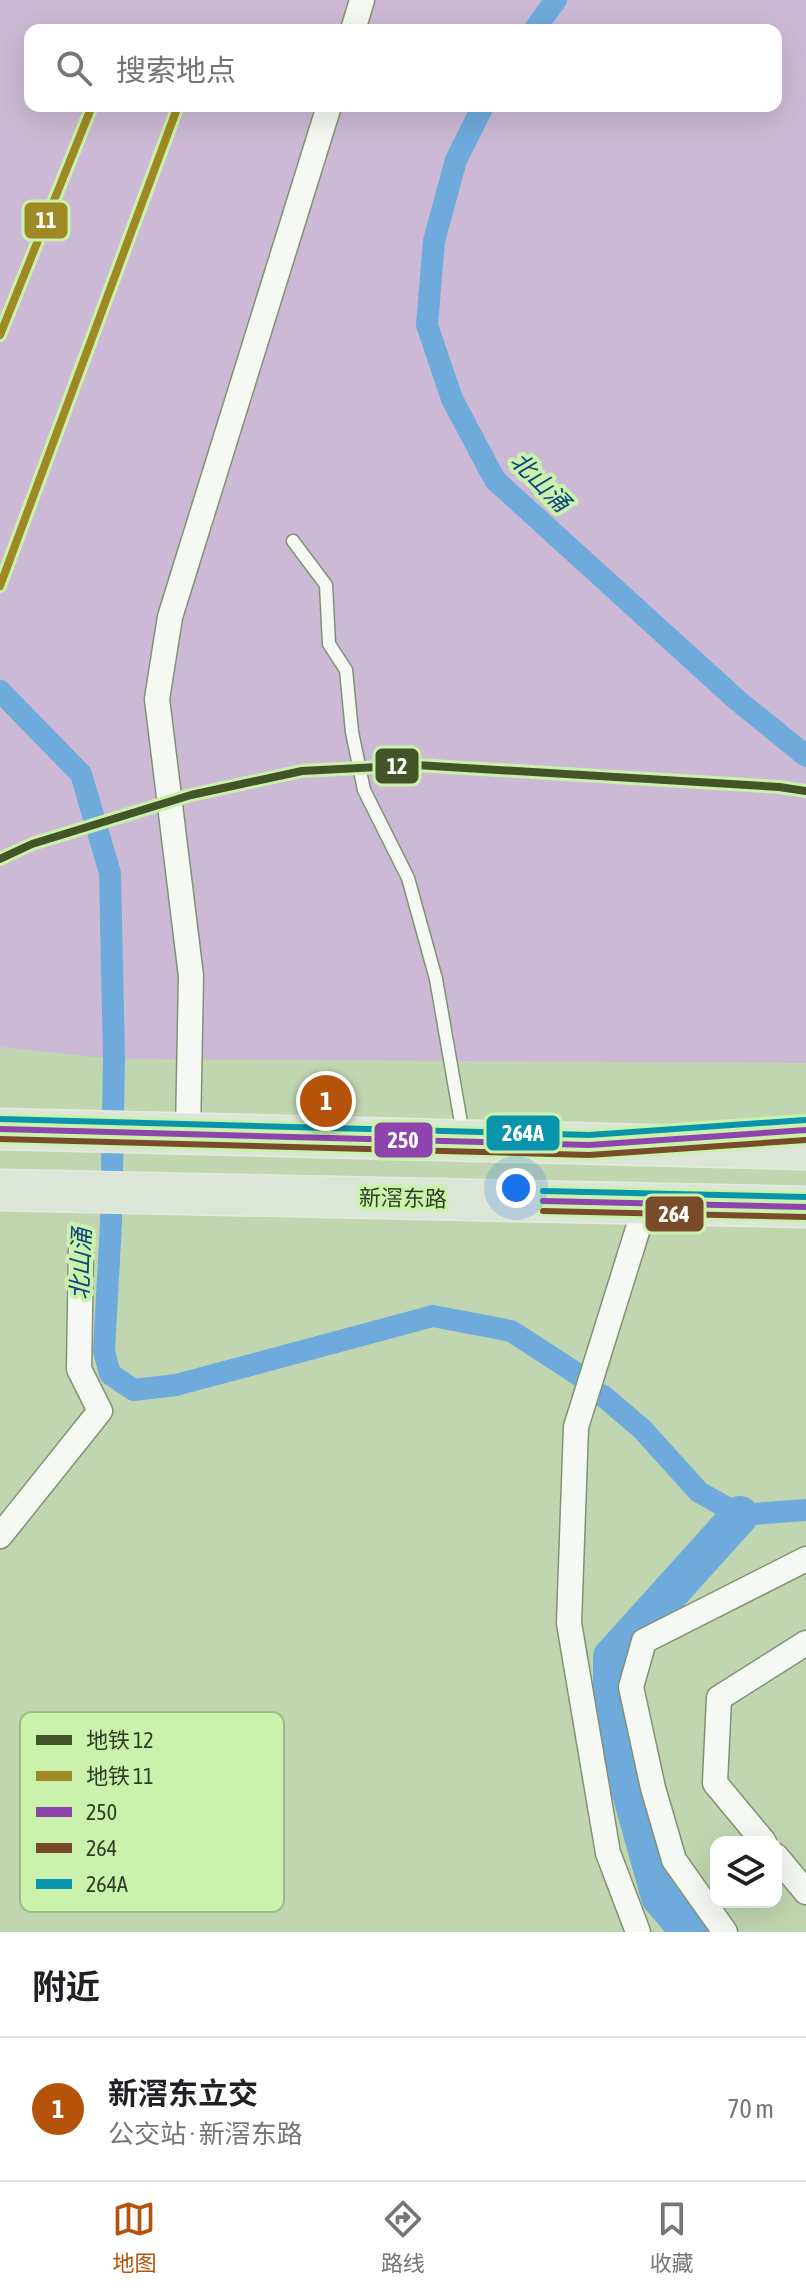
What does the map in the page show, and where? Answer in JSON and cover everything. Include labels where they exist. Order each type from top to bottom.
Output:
[{"type":"highway","points":[[0,1129],[806,1149]]},
{"type":"highway","points":[[589,1145],[806,1130]]},
{"type":"highway","name":"新滘东路","points":[[0,1190],[806,1207]]},
{"type":"street","points":[[355,24],[362,0]]},
{"type":"street","points":[[171,1133],[191,976],[157,699],[170,617],[327,112]]},
{"type":"street","points":[[638,1932],[608,1853],[569,1623],[576,1427],[646,1203]]},
{"type":"street","points":[[0,1536],[100,1411],[79,1369],[81,1250]]},
{"type":"street","points":[[725,1932],[674,1860],[653,1788],[631,1687],[644,1641],[802,1569]]},
{"type":"street","points":[[759,1836],[715,1783],[719,1698],[806,1643]]},
{"type":"street","points":[[782,1863],[806,1892]]},
{"type":"lane","points":[[293,541],[326,585],[329,644],[346,670],[352,732],[364,790],[408,878],[436,979],[465,1141]]},
{"type":"shaded area","points":[[0,0],[806,0],[806,1063],[114,1059],[0,1047]]},
{"type":"waterway","name":"北山涌","points":[[538,24],[556,0]]},
{"type":"waterway","name":"北山涌","points":[[480,112],[456,160],[434,241],[427,325],[452,399],[495,480],[737,700],[806,756]]},
{"type":"waterway","name":"北山涌","points":[[0,691],[81,774],[110,873],[114,1059],[111,1223],[104,1351],[110,1374],[134,1390],[176,1385],[433,1316],[511,1331],[582,1377]]},
{"type":"waterway","name":"北山涌","points":[[602,1395],[642,1429],[699,1492],[740,1515],[806,1510]]},
{"type":"waterway","points":[[690,1932],[660,1897],[612,1725],[612,1657],[740,1515]]},
{"type":"metro line","name":"11","points":[[0,335],[90,112]]},
{"type":"metro line","name":"11","points":[[0,586],[176,112]]},
{"type":"metro line","name":"12","points":[[0,859],[32,844],[191,795],[302,771],[416,765],[806,791]]},
{"type":"transit line","name":"264A","points":[[0,1119],[589,1135],[805,1120]]},
{"type":"transit line","name":"250","points":[[0,1129],[589,1145],[806,1130]]},
{"type":"transit line","name":"264","points":[[0,1139],[589,1155],[806,1140]]},
{"type":"transit line","name":"264A","points":[[543,1191],[806,1197]]},
{"type":"transit line","name":"250","points":[[543,1201],[806,1207]]},
{"type":"transit line","name":"264","points":[[543,1211],[806,1217]]},
{"type":"place","name":"新滘东立交","points":[[326,1101]]}]
